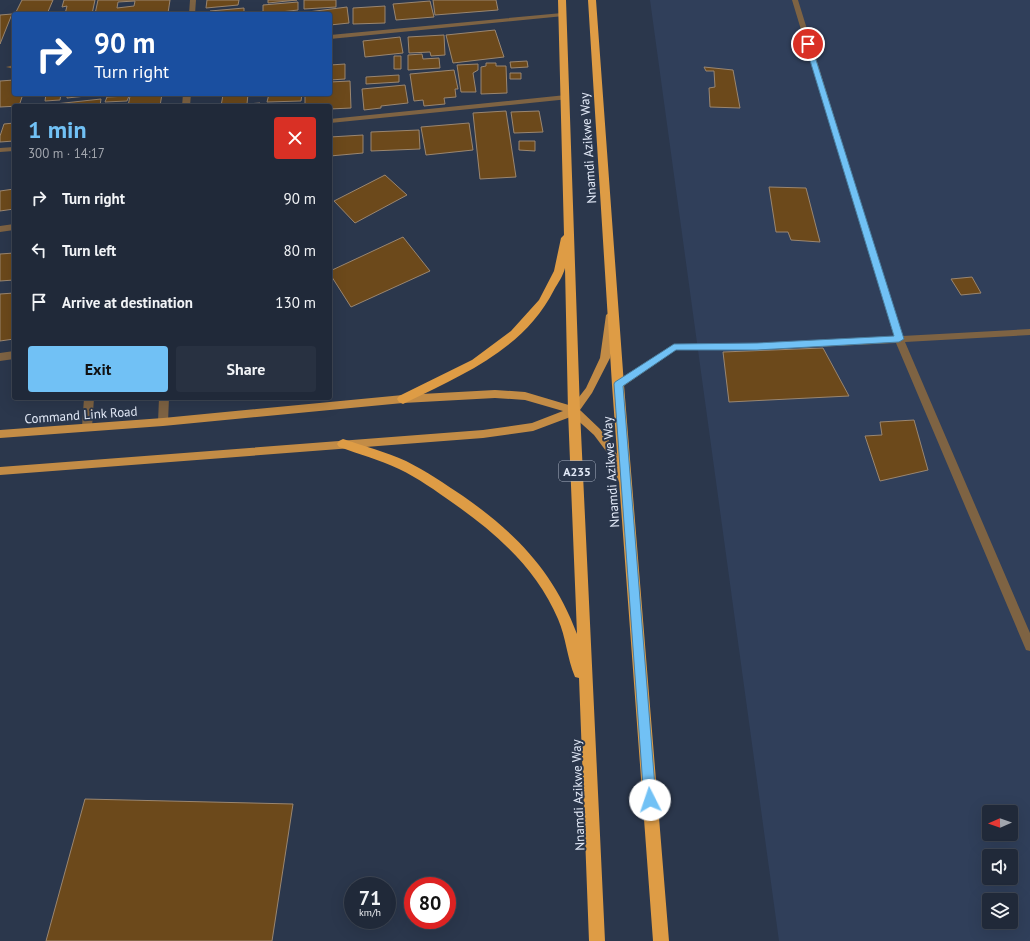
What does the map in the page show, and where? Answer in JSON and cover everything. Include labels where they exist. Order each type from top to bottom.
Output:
[{"type":"highway","name":"Nnamdi Azikwe Way","points":[[562,0],[570,219],[574,411],[589,726],[597,941]]},
{"type":"highway","name":"Nnamdi Azikwe Way","points":[[592,0],[612,304],[661,941]]},
{"type":"highway","points":[[403,399],[476,363],[515,334],[543,302],[559,271],[570,219]]},
{"type":"highway","points":[[344,444],[396,462],[438,485],[477,512],[512,542],[544,578],[567,620],[578,658],[589,726]]},
{"type":"main road","points":[[0,471],[482,434],[532,427],[574,411],[589,390],[605,358],[612,304]]},
{"type":"main road","name":"Command Link Road","points":[[0,434],[162,422],[403,399],[495,394],[525,396],[574,411]]},
{"type":"main road","points":[[574,411],[597,432],[610,449],[626,486]]},
{"type":"street","points":[[192,12],[193,0]]},
{"type":"street","points":[[795,0],[899,339],[1030,646]]},
{"type":"street","points":[[332,37],[562,15]]},
{"type":"street","points":[[332,121],[566,97]]},
{"type":"street","points":[[0,150],[12,149]]},
{"type":"street","points":[[0,229],[12,227]]},
{"type":"street","points":[[618,384],[674,347],[757,346],[1030,332]]},
{"type":"street","points":[[0,357],[12,355]]},
{"type":"street","points":[[87,427],[89,400]]},
{"type":"street","points":[[162,422],[164,400]]},
{"type":"shaded area","points":[[650,0],[1030,0],[1030,941],[779,941]]},
{"type":"building","points":[[22,0],[53,0],[48,12],[16,12]]},
{"type":"building","points":[[64,0],[95,0],[92,12],[66,12],[67,6],[62,7]]},
{"type":"building","points":[[98,0],[170,0],[168,12],[95,12]],"holes":[[[135,1],[134,6],[117,8],[118,2]]]},
{"type":"building","points":[[207,0],[239,0],[238,5],[206,8]]},
{"type":"building","points":[[268,0],[297,0],[268,3]]},
{"type":"building","points":[[304,0],[336,0],[336,7],[304,9]]},
{"type":"building","points":[[433,0],[496,0],[498,10],[435,15]]},
{"type":"building","points":[[430,1],[434,17],[396,20],[393,4]]},
{"type":"building","points":[[298,2],[298,10],[263,12],[263,5]]},
{"type":"building","points":[[385,6],[385,23],[353,24],[353,8]]},
{"type":"building","points":[[347,7],[349,23],[332,25],[332,12],[308,12]]},
{"type":"building","points":[[244,8],[244,12],[210,11]]},
{"type":"building","points":[[12,14],[0,44],[0,15]]},
{"type":"building","points":[[495,30],[504,57],[453,63],[446,35]]},
{"type":"building","points":[[444,35],[445,55],[431,56],[430,52],[409,53],[408,37]]},
{"type":"building","points":[[400,37],[403,53],[365,57],[363,41]]},
{"type":"building","points":[[422,54],[423,59],[439,58],[440,68],[408,70],[408,55]]},
{"type":"building","points":[[394,56],[401,56],[401,69],[394,69]]},
{"type":"building","points":[[527,61],[528,67],[511,68],[510,62]]},
{"type":"building","points":[[486,63],[496,63],[496,66],[506,66],[507,93],[481,94],[481,67],[486,66]]},
{"type":"building","points":[[345,64],[345,79],[332,80],[332,65]]},
{"type":"building","points":[[478,64],[478,70],[473,73],[476,92],[461,92],[457,65]]},
{"type":"building","points":[[704,67],[733,70],[740,108],[710,107],[709,88],[715,87],[714,71],[706,71]]},
{"type":"building","points":[[454,70],[458,89],[455,89],[456,97],[444,98],[445,104],[424,106],[423,100],[414,101],[410,74]]},
{"type":"building","points":[[510,73],[521,73],[521,79],[510,79]]},
{"type":"building","points":[[399,75],[399,82],[366,84],[366,77]]},
{"type":"building","points":[[12,80],[12,96],[22,96],[20,104],[0,107],[0,81]]},
{"type":"building","points":[[350,81],[351,108],[332,109],[332,104],[305,104],[305,96],[332,96],[332,82]]},
{"type":"building","points":[[405,85],[408,103],[381,106],[381,108],[364,110],[362,89]]},
{"type":"building","points":[[46,96],[61,96],[60,100],[45,101]]},
{"type":"building","points":[[67,96],[86,96],[67,98]]},
{"type":"building","points":[[129,96],[127,101],[105,102],[107,97]]},
{"type":"building","points":[[130,96],[162,96],[160,104],[128,104]]},
{"type":"building","points":[[223,96],[248,96],[247,104],[221,104]]},
{"type":"building","points":[[268,96],[302,96],[301,101],[267,102]]},
{"type":"building","points":[[101,99],[100,104],[55,104]]},
{"type":"building","points":[[506,111],[516,177],[480,179],[473,113]]},
{"type":"building","points":[[539,111],[543,132],[514,133],[511,112]]},
{"type":"building","points":[[12,123],[12,141],[0,142],[0,136],[4,124]]},
{"type":"building","points":[[469,123],[473,150],[426,155],[421,127]]},
{"type":"building","points":[[419,130],[420,149],[371,151],[371,132]]},
{"type":"building","points":[[363,135],[363,153],[332,156],[332,137]]},
{"type":"building","points":[[519,141],[535,141],[535,151],[519,150]]},
{"type":"building","points":[[385,175],[407,195],[355,223],[334,201]]},
{"type":"building","points":[[769,187],[806,188],[820,242],[791,240],[788,232],[776,232]]},
{"type":"building","points":[[12,189],[12,209],[0,211],[0,191]]},
{"type":"building","points":[[403,237],[430,271],[351,307],[332,277],[332,270]]},
{"type":"building","points":[[12,253],[12,280],[0,281],[0,254]]},
{"type":"building","points":[[972,277],[981,293],[961,295],[951,279]]},
{"type":"building","points":[[12,293],[12,339],[0,341],[0,294]]},
{"type":"building","points":[[823,348],[849,396],[729,402],[723,352]]},
{"type":"building","points":[[914,420],[928,470],[880,481],[865,436],[882,435],[880,422]]},
{"type":"building","points":[[85,799],[293,804],[272,941],[46,941]]},
{"type":"route","points":[[650,800],[618,384],[674,347],[757,346],[899,339],[808,44]]}]
